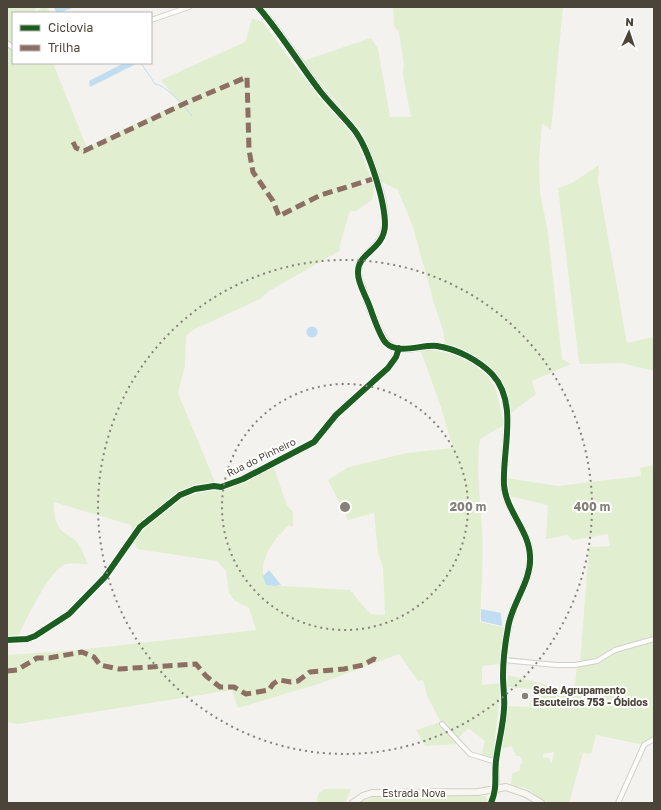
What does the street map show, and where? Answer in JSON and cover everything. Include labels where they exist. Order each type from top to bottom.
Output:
[{"type":"street","points":[[152,20],[189,7]]},
{"type":"street","points":[[258,7],[278,32],[320,91],[356,132],[376,178],[384,205],[383,235],[378,245],[361,260],[358,268],[358,275],[384,339],[391,347],[434,346],[462,354],[490,372],[503,393],[507,424],[505,492],[510,506],[527,540],[531,558],[528,572],[510,618],[504,660],[504,713],[496,762],[496,791],[491,803]]},
{"type":"street","name":"Rua do Pinheiro","points":[[7,640],[26,639],[35,636],[69,614],[105,577],[140,527],[180,495],[195,489],[214,486],[221,487],[243,479],[314,442],[336,416],[388,368],[396,357],[399,348]]},
{"type":"street","points":[[504,660],[556,665],[575,665],[597,661],[615,650],[654,639]]},
{"type":"street","points":[[442,724],[470,754],[496,762]]},
{"type":"street","points":[[618,803],[644,745],[654,739]]},
{"type":"street","name":"Estrada Nova","points":[[352,803],[363,796],[377,793],[478,792],[496,791],[506,787],[526,794],[541,803]]},
{"type":"green space","points":[[7,7],[35,7],[36,12],[12,12],[12,64],[53,64],[87,148],[180,103],[161,80],[245,42],[252,19],[262,21],[296,68],[349,131],[358,145],[371,178],[345,187],[375,182],[372,200],[356,211],[350,211],[339,248],[341,250],[269,291],[260,299],[193,330],[186,336],[185,366],[178,393],[218,489],[272,463],[287,505],[293,512],[293,527],[289,525],[277,537],[268,552],[263,568],[263,576],[266,585],[350,590],[370,614],[385,615],[383,567],[378,552],[374,513],[348,520],[328,480],[349,467],[407,453],[453,448],[441,407],[420,349],[441,352],[462,358],[481,370],[488,377],[494,386],[499,400],[504,425],[480,439],[478,462],[483,552],[480,622],[505,628],[499,664],[482,666],[482,685],[501,683],[493,758],[481,756],[485,741],[468,728],[457,740],[460,744],[425,746],[416,730],[441,722],[427,696],[423,680],[418,681],[399,654],[318,684],[238,708],[232,690],[18,724],[7,722],[7,655],[78,650],[256,630],[249,608],[234,600],[229,593],[226,571],[217,561],[137,549],[133,539],[131,525],[54,502],[54,513],[60,529],[78,543],[88,564],[66,564],[59,568],[45,586],[16,640],[7,639]]},
{"type":"green space","points":[[42,7],[46,7],[51,12],[36,12]]},
{"type":"green space","points":[[393,7],[563,7],[551,130],[542,123],[539,161],[540,192],[548,233],[562,359],[571,364],[532,381],[536,394],[511,413],[503,385],[497,375],[482,361],[445,344],[443,330],[413,227],[398,190],[380,181],[362,132],[303,61],[371,38],[378,49],[390,117],[411,117],[403,74],[404,64],[399,32],[394,26]]},
{"type":"green space","points":[[599,165],[598,181],[627,343],[654,337],[654,371],[622,363],[580,364],[579,362],[558,188],[572,183]]},
{"type":"green space","points":[[654,463],[654,739],[644,745],[596,735],[591,754],[583,753],[569,803],[547,802],[540,799],[525,788],[511,785],[512,774],[520,770],[520,764],[523,763],[520,756],[516,756],[512,746],[501,749],[507,706],[530,707],[532,689],[507,687],[508,675],[574,692],[577,667],[580,664],[589,547],[610,546],[608,534],[573,540],[567,535],[546,539],[548,505],[509,496],[507,478],[558,486],[641,476],[640,468],[651,466]],"holes":[[[554,752],[552,763],[550,762],[550,759],[543,757],[543,754]]]},
{"type":"green space","points":[[325,789],[351,789],[345,803],[316,803],[319,793]]},
{"type":"green space","points":[[376,796],[485,796],[489,801],[488,803],[359,803]]},
{"type":"water","points":[[54,7],[75,7],[62,12],[56,12]]},
{"type":"water","points":[[122,64],[136,64],[90,87],[89,81]]},
{"type":"water","points":[[312,326],[316,328],[318,332],[316,336],[312,338],[308,336],[306,332],[308,328]]},
{"type":"water","points":[[269,570],[281,585],[266,585],[263,576]]},
{"type":"water","points":[[481,609],[501,613],[502,626],[481,621]]},
{"type":"waterway","points":[[142,64],[155,84],[170,92],[192,116]]},
{"type":"marked path","points":[[73,142],[76,148],[84,151],[188,102],[247,77],[249,150],[253,172],[273,201],[279,216],[321,195],[376,178]]},
{"type":"marked path","points":[[7,671],[17,670],[37,658],[49,658],[82,652],[94,657],[100,665],[119,669],[196,664],[206,676],[220,687],[234,687],[246,694],[269,690],[273,684],[279,680],[291,682],[298,681],[310,672],[344,669],[363,665],[374,659],[379,661]]},
{"type":"cycle path","points":[[258,7],[320,91],[355,131],[366,150],[371,163],[382,203],[385,225],[384,234],[376,246],[362,260],[359,266],[358,276],[383,339],[386,343],[397,348],[404,349],[437,346],[460,352],[480,364],[492,374],[500,386],[505,399],[507,427],[504,485],[509,503],[529,547],[530,565],[525,583],[510,619],[504,652],[503,716],[495,767],[495,787],[491,803]]},
{"type":"cycle path","points":[[7,640],[27,639],[35,636],[69,614],[105,577],[140,527],[180,495],[195,489],[214,486],[221,487],[243,479],[314,442],[336,415],[388,368],[396,357],[399,348]]},
{"type":"place","name":"Sede Agrupamento Escuteiros 753 - Óbidos","points":[[525,696]]}]
